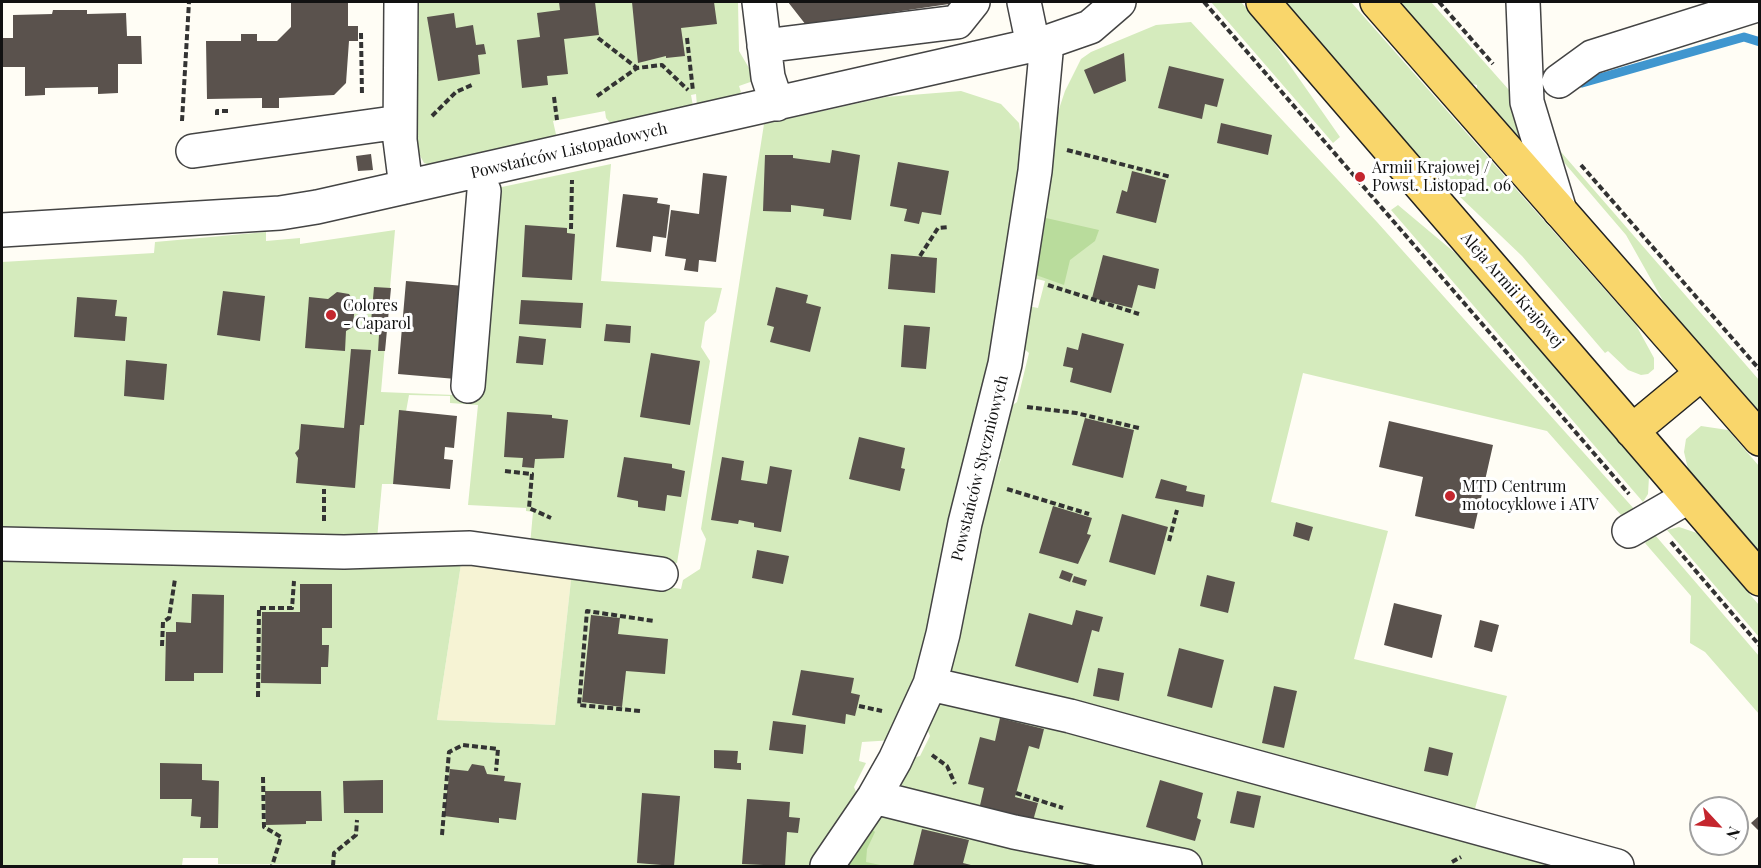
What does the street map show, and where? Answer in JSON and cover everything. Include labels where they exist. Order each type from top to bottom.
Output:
[{"type":"main road","name":"Aleja Armii Krajowej","points":[[1263,2],[1760,579]]},
{"type":"main road","points":[[1377,2],[1760,439]]},
{"type":"main road","points":[[1632,431],[1702,373]]},
{"type":"street","points":[[387,2],[396,124],[406,187]]},
{"type":"street","points":[[396,124],[401,2]]},
{"type":"street","points":[[759,2],[768,77],[777,104]]},
{"type":"street","points":[[764,46],[957,22],[973,2]]},
{"type":"street","name":"Powstańców Styczniowych","points":[[827,867],[874,797],[904,743],[930,684],[976,479],[997,400],[1005,364],[1037,142],[1040,44],[1024,2]]},
{"type":"street","name":"Powstańców Listopadowych","points":[[2,230],[280,213],[573,150],[1040,44],[1090,27],[1119,2]]},
{"type":"street","points":[[1523,2],[1527,102],[1560,211]]},
{"type":"street","points":[[1559,81],[1592,57],[1760,4]]},
{"type":"street","points":[[188,137],[396,124]]},
{"type":"street","points":[[468,386],[484,191]]},
{"type":"street","points":[[1640,525],[1688,497]]},
{"type":"street","points":[[2,544],[296,551],[470,548],[661,574]]},
{"type":"street","points":[[930,684],[1064,714],[1617,867]]},
{"type":"street","points":[[874,797],[1014,832],[1185,867]]},
{"type":"path","points":[[188,137],[189,2]]},
{"type":"path","points":[[1204,2],[1640,525],[1760,646]]},
{"type":"path","points":[[1439,2],[1527,102]]},
{"type":"path","points":[[598,38],[637,68]]},
{"type":"path","points":[[597,96],[637,68],[662,65],[693,94],[687,38]]},
{"type":"path","points":[[396,124],[426,121],[456,92],[474,84]]},
{"type":"path","points":[[1037,142],[1171,177]]},
{"type":"path","points":[[571,229],[573,150]]},
{"type":"path","points":[[1573,156],[1760,370]]},
{"type":"path","points":[[920,256],[938,228],[949,227]]},
{"type":"path","points":[[1018,274],[1090,301],[1139,314]]},
{"type":"path","points":[[997,400],[1076,413],[1139,428]]},
{"type":"path","points":[[505,471],[532,474],[530,508],[551,518]]},
{"type":"path","points":[[976,479],[1089,514]]},
{"type":"path","points":[[1169,541],[1177,510]]},
{"type":"path","points":[[162,646],[163,622],[169,618],[175,587],[174,548]]},
{"type":"path","points":[[258,697],[259,608],[292,608],[296,551]]},
{"type":"path","points":[[640,711],[579,705],[587,611],[654,621]]},
{"type":"path","points":[[904,743],[937,757],[947,766],[958,793]]},
{"type":"path","points":[[442,835],[449,752],[462,745],[498,749],[496,771]]},
{"type":"path","points":[[263,777],[264,826],[281,837],[272,867]]},
{"type":"path","points":[[1016,793],[1059,804],[1072,814]]},
{"type":"path","points":[[333,867],[334,853],[356,835],[357,820]]},
{"type":"shaded area","points":[[461,564],[572,571],[555,725],[437,720]]},
{"type":"green space","points":[[414,2],[738,2],[739,51],[756,80],[739,86],[741,92],[738,95],[697,106],[696,94],[691,95],[693,106],[612,125],[606,118],[605,111],[553,121],[557,139],[437,168],[424,163],[417,150],[411,57]]},
{"type":"green space","points":[[1211,2],[1241,2],[1263,27],[1340,137],[1333,143]]},
{"type":"green space","points":[[1284,2],[1351,2],[1636,325],[1654,358],[1654,369],[1648,374],[1641,375],[1628,370],[1608,351],[1605,353],[1522,256],[1415,154]]},
{"type":"green space","points":[[1400,2],[1431,2],[1517,99],[1527,146],[1477,90],[1477,85],[1472,84]]},
{"type":"green space","points":[[1191,22],[1377,222],[1635,510],[1621,515],[1547,431],[1303,373],[1271,502],[1388,531],[1354,659],[1507,696],[1472,819],[951,677],[945,670],[986,493],[991,488],[1001,459],[997,458],[1013,405],[1017,402],[1029,353],[1021,346],[1028,306],[1038,308],[1045,281],[1029,277],[1058,112],[1065,91],[1081,59],[1091,52],[1156,25]]},
{"type":"green space","points":[[961,91],[1001,104],[1019,123],[1021,139],[992,379],[919,672],[894,740],[862,742],[859,761],[866,763],[854,787],[858,797],[815,866],[218,864],[218,858],[183,858],[182,865],[2,866],[2,561],[461,564],[437,720],[555,725],[572,571],[681,589],[683,580],[700,569],[706,539],[701,529],[764,124],[886,97]]},
{"type":"green space","points":[[1548,137],[1759,380],[1759,413],[1666,306],[1626,235],[1561,159]]},
{"type":"green space","points":[[611,164],[601,281],[722,288],[716,312],[705,322],[701,347],[710,361],[677,563],[530,545],[533,512],[526,511],[526,508],[468,505],[478,405],[450,403],[450,396],[409,395],[393,484],[382,484],[377,539],[2,537],[2,262],[154,253],[155,242],[266,232],[266,241],[300,238],[300,244],[395,230],[381,392],[478,396],[497,188]]},
{"type":"green space","points":[[1398,205],[1460,257],[1649,477],[1648,494],[1643,502],[1391,210]]},
{"type":"green space","points":[[1046,218],[1099,230],[1095,241],[1070,260],[1064,285],[1036,275]]},
{"type":"green space","points":[[1701,426],[1728,430],[1759,466],[1759,553],[1688,469],[1684,452],[1686,439]]},
{"type":"green space","points":[[1679,527],[1697,533],[1759,605],[1759,637],[1667,530]]},
{"type":"green space","points":[[1655,535],[1759,656],[1759,714],[1705,652],[1690,643],[1691,596],[1645,543]]},
{"type":"green space","points":[[948,695],[1577,866],[839,866],[896,793],[909,759],[920,756],[930,736],[926,726],[934,703]]},
{"type":"green space","points":[[867,825],[875,832],[867,849],[866,862],[885,866],[840,866]]},
{"type":"building","points":[[291,2],[348,2],[348,26],[358,26],[358,41],[349,41],[346,83],[334,95],[279,98],[279,108],[262,108],[262,98],[207,99],[206,41],[241,41],[241,34],[257,34],[257,41],[277,41],[291,27]]},
{"type":"building","points":[[559,2],[595,2],[599,35],[564,39],[568,74],[547,76],[548,85],[522,88],[517,40],[540,37],[537,13],[560,10]]},
{"type":"building","points":[[632,2],[714,2],[717,24],[681,28],[685,56],[666,58],[666,56],[638,63]]},
{"type":"building","points":[[788,2],[956,2],[956,3],[806,25]]},
{"type":"building","points":[[53,10],[87,10],[87,14],[126,13],[127,36],[141,36],[142,64],[118,64],[118,93],[98,94],[98,87],[45,88],[45,95],[25,96],[25,67],[2,67],[2,38],[13,38],[13,15],[52,14]]},
{"type":"building","points":[[454,13],[456,28],[473,25],[476,45],[484,44],[486,54],[478,55],[480,74],[438,81],[427,17]]},
{"type":"building","points":[[1124,53],[1126,81],[1094,94],[1084,70]]},
{"type":"building","points":[[1169,66],[1224,79],[1217,107],[1205,104],[1202,119],[1158,108]]},
{"type":"building","points":[[1221,123],[1272,135],[1268,155],[1217,143]]},
{"type":"building","points":[[832,150],[860,155],[851,220],[823,216],[824,209],[791,205],[791,212],[763,211],[765,155],[793,155],[793,158],[830,163]]},
{"type":"building","points":[[371,154],[373,170],[358,171],[356,156]]},
{"type":"building","points":[[898,162],[949,171],[941,215],[922,212],[919,224],[904,221],[907,209],[890,206]]},
{"type":"building","points":[[1132,171],[1166,180],[1156,223],[1116,213],[1122,190],[1127,192]]},
{"type":"building","points":[[703,173],[727,176],[716,262],[699,260],[698,272],[684,270],[686,259],[665,256],[671,210],[699,214]]},
{"type":"building","points":[[623,194],[658,198],[657,203],[670,205],[666,238],[653,236],[651,252],[616,247]]},
{"type":"building","points":[[525,225],[567,228],[567,233],[575,234],[572,280],[522,277]]},
{"type":"building","points":[[891,254],[937,258],[935,293],[888,289]]},
{"type":"building","points":[[1103,255],[1159,269],[1155,289],[1138,285],[1132,308],[1092,298]]},
{"type":"building","points":[[406,281],[464,286],[456,379],[398,374]]},
{"type":"building","points":[[374,287],[391,288],[385,351],[378,351],[379,335],[370,334]]},
{"type":"building","points":[[776,287],[808,295],[806,303],[821,307],[810,352],[770,342],[774,327],[767,325]]},
{"type":"building","points":[[223,291],[265,296],[260,341],[217,335]]},
{"type":"building","name":"Colores - Caparol","points":[[337,292],[349,294],[355,303],[353,327],[346,331],[345,351],[305,348],[309,297],[328,299]]},
{"type":"building","points":[[77,297],[117,300],[115,316],[127,317],[125,341],[74,337]]},
{"type":"building","points":[[521,300],[583,303],[581,328],[519,324]]},
{"type":"building","points":[[606,324],[631,326],[630,343],[604,341]]},
{"type":"building","points":[[904,325],[930,327],[926,369],[901,367]]},
{"type":"building","points":[[1082,333],[1124,344],[1111,393],[1070,382],[1073,368],[1063,366],[1067,347],[1078,350]]},
{"type":"building","points":[[519,336],[546,339],[543,365],[516,363]]},
{"type":"building","points":[[351,349],[371,350],[364,425],[360,425],[355,488],[296,483],[298,458],[295,453],[299,449],[301,424],[344,428]]},
{"type":"building","points":[[651,353],[700,361],[690,425],[640,417]]},
{"type":"building","points":[[126,360],[167,364],[164,400],[124,396]]},
{"type":"building","points":[[399,410],[457,416],[454,448],[445,447],[444,459],[453,460],[450,489],[393,484]]},
{"type":"building","points":[[507,412],[552,415],[552,418],[568,420],[564,458],[535,459],[534,468],[522,467],[523,458],[504,457]]},
{"type":"building","points":[[1085,418],[1134,430],[1123,478],[1072,465]]},
{"type":"building","name":"MTD Centrum motocyklowe i ATV","points":[[1389,421],[1493,445],[1474,529],[1415,516],[1423,477],[1379,467]]},
{"type":"building","points":[[859,437],[905,448],[901,468],[905,469],[900,491],[849,479]]},
{"type":"building","points":[[624,457],[672,464],[672,468],[685,471],[681,497],[667,495],[665,511],[638,507],[638,501],[617,497]]},
{"type":"building","points":[[722,457],[744,461],[741,480],[767,484],[770,466],[792,470],[781,532],[754,527],[754,523],[739,520],[738,524],[711,520]]},
{"type":"building","points":[[1161,479],[1187,486],[1186,491],[1205,495],[1203,507],[1155,498]]},
{"type":"building","points":[[1053,506],[1092,518],[1087,534],[1091,535],[1078,564],[1039,553]]},
{"type":"building","points":[[1122,514],[1168,527],[1155,575],[1109,562]]},
{"type":"building","points":[[1296,522],[1313,527],[1309,541],[1293,536]]},
{"type":"building","points":[[757,550],[789,556],[783,584],[752,578]]},
{"type":"building","points":[[1062,570],[1073,574],[1070,582],[1059,578]]},
{"type":"building","points":[[1207,575],[1235,582],[1228,613],[1200,606]]},
{"type":"building","points":[[1074,576],[1087,580],[1085,586],[1072,582]]},
{"type":"building","points":[[300,584],[332,584],[332,628],[322,628],[322,645],[329,645],[328,667],[321,667],[321,684],[261,683],[262,612],[300,612]]},
{"type":"building","points":[[192,594],[224,595],[223,673],[194,673],[194,681],[165,681],[166,632],[176,632],[176,622],[191,623]]},
{"type":"building","points":[[1394,603],[1442,615],[1432,658],[1384,645]]},
{"type":"building","points":[[1076,610],[1103,617],[1099,632],[1092,630],[1078,683],[1015,666],[1029,613],[1072,625]]},
{"type":"building","points":[[591,615],[620,618],[618,634],[668,639],[665,674],[626,671],[622,707],[582,702]]},
{"type":"building","points":[[1480,620],[1499,625],[1492,652],[1474,647]]},
{"type":"building","points":[[1179,648],[1224,660],[1212,708],[1167,696]]},
{"type":"building","points":[[1098,668],[1124,673],[1119,701],[1093,696]]},
{"type":"building","points":[[801,670],[854,678],[851,693],[860,695],[855,716],[846,714],[845,724],[792,715]]},
{"type":"building","points":[[1274,686],[1297,691],[1284,748],[1262,743]]},
{"type":"building","points":[[1000,718],[1044,729],[1039,749],[1029,746],[1015,797],[1038,803],[1031,828],[978,814],[984,788],[968,784],[980,737],[995,741]]},
{"type":"building","points":[[773,721],[806,725],[803,754],[769,750]]},
{"type":"building","points":[[1429,747],[1453,753],[1448,776],[1424,771]]},
{"type":"building","points":[[714,750],[738,751],[737,763],[741,763],[741,770],[714,768]]},
{"type":"building","points":[[160,763],[202,764],[202,780],[219,781],[218,828],[200,828],[201,817],[191,816],[192,799],[160,799]]},
{"type":"building","points":[[472,764],[484,766],[487,774],[505,776],[504,781],[521,783],[516,820],[499,818],[499,823],[444,816],[450,769],[468,771]]},
{"type":"building","points":[[383,780],[383,813],[344,813],[343,781]]},
{"type":"building","points":[[1160,780],[1203,793],[1197,818],[1201,820],[1195,841],[1146,827]]},
{"type":"building","points":[[265,791],[321,791],[322,821],[306,821],[306,824],[266,825]]},
{"type":"building","points":[[1237,791],[1261,796],[1254,828],[1230,823]]},
{"type":"building","points":[[642,793],[680,796],[674,866],[637,863]]},
{"type":"building","points":[[747,799],[790,802],[789,817],[800,818],[798,833],[787,832],[785,866],[742,864]]},
{"type":"building","points":[[1760,815],[1760,832],[1751,823]]},
{"type":"building","points":[[922,829],[969,840],[963,863],[975,866],[913,866]]},
{"type":"waterway","points":[[1582,83],[1744,37],[1760,42]]},
{"type":"place","name":"Armii Krajowej / Powst. Listopad. 06","points":[[1360,177]]},
{"type":"place","name":"Colores - Caparol","points":[[331,315]]},
{"type":"place","name":"MTD Centrum motocyklowe i ATV","points":[[1450,496]]}]
